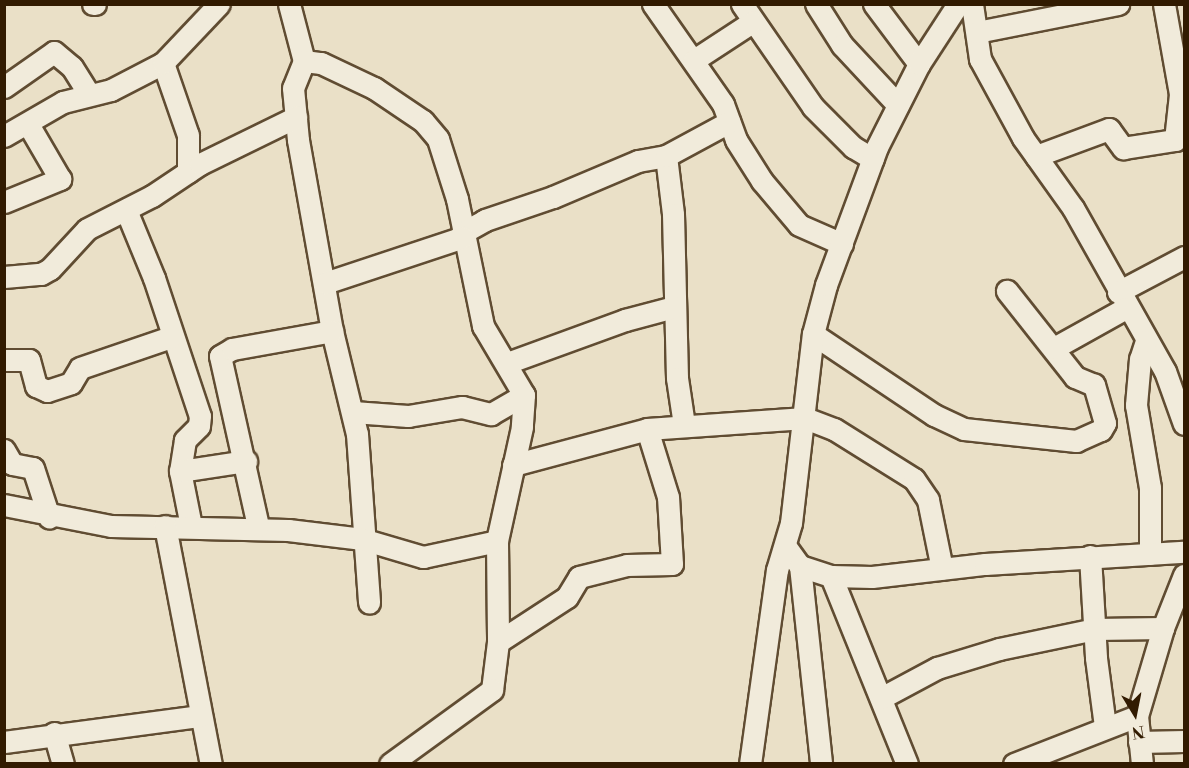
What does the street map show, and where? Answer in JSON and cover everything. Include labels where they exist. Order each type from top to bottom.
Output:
[{"type":"street","points":[[4,136],[63,102],[111,90],[163,63],[219,4]]},
{"type":"street","points":[[289,4],[304,61],[293,88],[296,117],[332,332],[353,412],[369,603]]},
{"type":"street","points":[[816,4],[842,45],[898,105]]},
{"type":"street","points":[[874,4],[919,64]]},
{"type":"street","points":[[750,764],[777,570],[786,547],[805,418],[813,334],[873,159],[919,64],[958,4]]},
{"type":"street","points":[[972,4],[980,58],[1036,156],[1073,208],[1146,341],[1175,373],[1185,424]]},
{"type":"street","points":[[977,32],[1035,12],[1118,4]]},
{"type":"street","points":[[1036,156],[1109,129],[1123,148],[1175,140],[1180,94],[1164,4]]},
{"type":"street","points":[[662,7],[723,104],[729,122],[751,165],[799,225],[812,235],[842,244]]},
{"type":"street","points":[[694,60],[747,13],[829,126],[873,159]]},
{"type":"street","points":[[4,87],[54,52],[72,67],[89,94]]},
{"type":"street","points":[[304,61],[343,72],[423,121],[438,139],[463,235],[483,326],[524,395],[522,427],[498,541],[498,642],[492,690],[390,764]]},
{"type":"street","points":[[163,63],[188,135],[188,172]]},
{"type":"street","points":[[4,277],[41,274],[50,269],[87,230],[126,210],[188,172],[296,117]]},
{"type":"street","points":[[325,282],[463,235],[485,220],[553,197],[638,161],[666,156],[729,122]]},
{"type":"street","points":[[4,202],[60,179],[28,124]]},
{"type":"street","points":[[666,156],[673,214],[674,307],[684,425]]},
{"type":"street","points":[[126,210],[154,278],[171,337],[200,416],[199,426],[185,440],[180,471],[191,526]]},
{"type":"street","points":[[1054,348],[1185,257]]},
{"type":"street","points":[[813,334],[934,415],[964,429],[1081,441],[1104,427],[1092,382],[1076,377],[1054,348],[1033,329],[1007,291]]},
{"type":"street","points":[[507,363],[625,320],[674,307]]},
{"type":"street","points":[[258,526],[246,461],[220,356],[232,349],[332,332]]},
{"type":"street","points":[[4,360],[29,360],[36,386],[47,391],[71,383],[80,368],[171,337]]},
{"type":"street","points":[[1146,341],[1140,359],[1136,405],[1150,488],[1150,554]]},
{"type":"street","points":[[353,412],[408,416],[462,407],[490,414],[524,395]]},
{"type":"street","points":[[513,465],[647,429],[805,418],[834,429],[915,479],[928,500],[942,569]]},
{"type":"street","points":[[498,642],[567,597],[579,577],[627,565],[672,564],[668,497],[647,429]]},
{"type":"street","points":[[4,450],[12,464],[33,468],[49,517]]},
{"type":"street","points":[[180,471],[246,461]]},
{"type":"street","points":[[4,505],[49,517],[111,526],[258,526],[362,539],[423,557],[498,541]]},
{"type":"street","points":[[165,526],[211,764]]},
{"type":"street","points":[[786,547],[800,566],[821,764]]},
{"type":"street","points":[[800,566],[831,576],[872,578],[942,569],[1090,556],[1185,552]]},
{"type":"street","points":[[1090,556],[1105,726]]},
{"type":"street","points":[[1143,764],[1137,716],[1163,628],[1185,575]]},
{"type":"street","points":[[831,576],[907,764]]},
{"type":"street","points":[[881,698],[938,668],[999,649],[1095,629],[1163,628]]},
{"type":"street","points":[[4,742],[54,733],[200,716]]},
{"type":"street","points":[[1014,764],[1105,726],[1137,716]]},
{"type":"street","points":[[54,733],[63,764]]},
{"type":"street","points":[[1139,742],[1185,741]]}]
